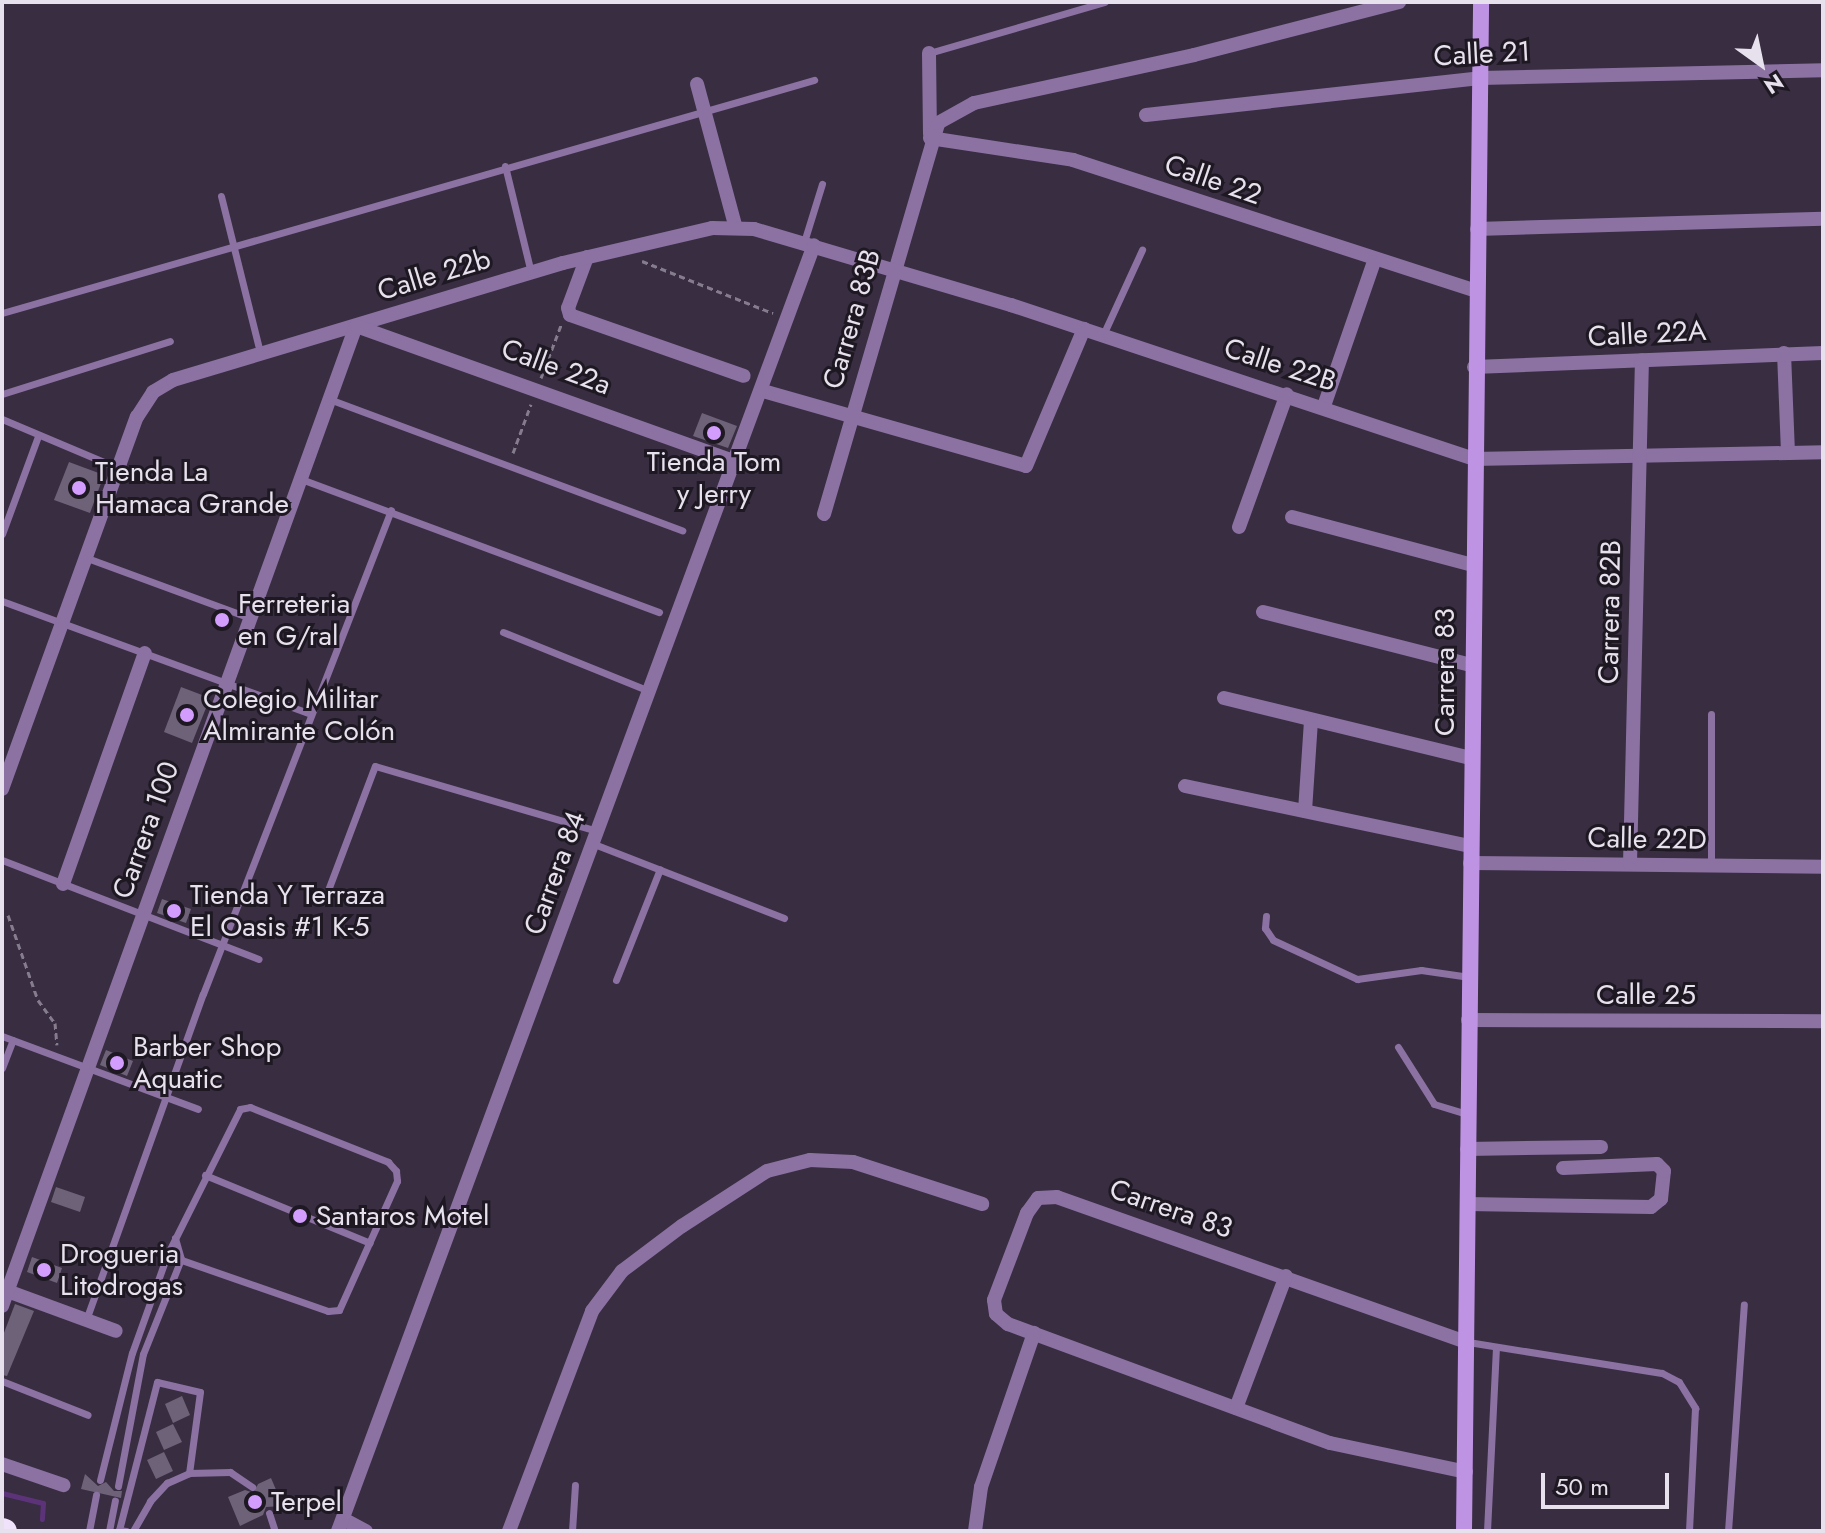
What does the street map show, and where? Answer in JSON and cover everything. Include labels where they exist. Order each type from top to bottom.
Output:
[{"type":"street","points":[[930,138],[938,123],[974,103],[1194,55],[1399,2]]},
{"type":"street","name":"Carrera 83","points":[[1464,1531],[1474,367],[1481,2]]},
{"type":"street","name":"Carrera 83B","points":[[824,514],[930,138],[929,53]]},
{"type":"street","name":"Calle 21","points":[[1146,115],[1480,78],[1823,70]]},
{"type":"street","points":[[697,84],[735,225]]},
{"type":"street","name":"Calle 22","points":[[930,138],[1073,160],[1374,262],[1475,291]]},
{"type":"street","points":[[1477,229],[1823,219]]},
{"type":"street","name":"Calle 22B","points":[[735,225],[809,244],[1103,335],[1324,406],[1473,459],[1823,452]]},
{"type":"street","name":"Calle 22b","points":[[118,468],[137,417],[153,392],[173,380],[587,257],[735,225]]},
{"type":"street","name":"Carrera 84","points":[[340,1525],[763,391],[809,244]]},
{"type":"street","points":[[587,257],[568,308],[570,315],[744,376]]},
{"type":"street","points":[[1324,406],[1374,262]]},
{"type":"street","name":"Carrera 100","points":[[2,1306],[5,1290],[356,326]]},
{"type":"street","name":"Calle 22a","points":[[356,326],[736,462]]},
{"type":"street","points":[[763,391],[853,414],[1026,466],[1084,329]]},
{"type":"street","points":[[1784,353],[1788,453]]},
{"type":"street","name":"Calle 22A","points":[[1474,367],[1823,353]]},
{"type":"street","name":"Carrera 82B","points":[[1630,864],[1642,360]]},
{"type":"street","points":[[1239,527],[1287,394]]},
{"type":"street","points":[[2,789],[118,468]]},
{"type":"street","points":[[1292,517],[1472,565]]},
{"type":"street","points":[[1263,612],[1471,665]]},
{"type":"street","points":[[63,884],[145,653]]},
{"type":"street","points":[[1224,698],[1470,758]]},
{"type":"street","points":[[1305,811],[1311,720]]},
{"type":"street","name":"Calle 22D","points":[[1185,786],[1305,811],[1470,855],[1630,864],[1823,867]]},
{"type":"street","name":"Calle 25","points":[[1468,1020],[1823,1021]]},
{"type":"street","points":[[1467,1149],[1601,1147]]},
{"type":"street","points":[[509,1531],[592,1311],[622,1271],[682,1226],[767,1171],[810,1160],[853,1162],[982,1204]]},
{"type":"street","points":[[1467,1204],[1651,1207],[1661,1199],[1664,1171],[1657,1164],[1563,1168]]},
{"type":"street","name":"Carrera 83","points":[[1034,1333],[996,1314],[994,1300],[1038,1198],[1057,1197],[1466,1342]]},
{"type":"street","points":[[1236,1408],[1286,1276]]},
{"type":"street","points":[[5,1290],[116,1331]]},
{"type":"street","points":[[975,1531],[981,1487],[1034,1333],[1330,1443],[1466,1472]]},
{"type":"street","points":[[2,1464],[63,1485]]},
{"type":"street","points":[[340,1525],[366,1531]]},
{"type":"lane","points":[[929,53],[1105,2]]},
{"type":"lane","points":[[2,313],[505,166],[706,113],[814,80]]},
{"type":"lane","points":[[505,166],[531,273]]},
{"type":"lane","points":[[809,244],[822,184]]},
{"type":"lane","points":[[221,196],[260,353]]},
{"type":"lane","points":[[1103,335],[1142,250]]},
{"type":"lane","points":[[2,394],[170,341]]},
{"type":"lane","points":[[329,399],[682,530]]},
{"type":"lane","points":[[2,419],[118,468]]},
{"type":"lane","points":[[2,534],[38,436]]},
{"type":"lane","points":[[301,479],[659,612]]},
{"type":"lane","points":[[86,1320],[222,945],[391,510]]},
{"type":"lane","points":[[87,558],[251,618]]},
{"type":"lane","points":[[2,601],[311,714]]},
{"type":"lane","points":[[503,632],[651,692]]},
{"type":"lane","points":[[1711,714],[1711,866]]},
{"type":"lane","points":[[325,898],[369,770],[375,766],[596,838],[660,869],[784,918]]},
{"type":"lane","points":[[2,860],[259,959]]},
{"type":"lane","points":[[616,980],[660,869]]},
{"type":"lane","points":[[1266,916],[1265,928],[1273,940],[1357,979],[1421,970],[1469,977]]},
{"type":"lane","points":[[2,1036],[198,1109]]},
{"type":"lane","points":[[2,1068],[13,1040]]},
{"type":"lane","points":[[1398,1047],[1434,1104],[1468,1115]]},
{"type":"lane","points":[[100,1480],[132,1353],[167,1255],[231,1119],[250,1107],[388,1162],[397,1181],[346,1303],[328,1311],[167,1255]]},
{"type":"lane","points":[[205,1175],[370,1243]]},
{"type":"lane","points":[[118,1486],[143,1354],[181,1259],[175,1238]]},
{"type":"lane","points":[[1728,1531],[1744,1305]]},
{"type":"lane","points":[[1466,1342],[1662,1373],[1679,1382],[1695,1408],[1689,1531]]},
{"type":"lane","points":[[1487,1531],[1496,1347]]},
{"type":"lane","points":[[2,1381],[88,1415]]},
{"type":"lane","points":[[126,1531],[119,1530],[157,1382],[200,1392],[189,1473]]},
{"type":"lane","points":[[133,1531],[150,1501],[167,1483],[189,1473],[230,1472],[252,1487]]},
{"type":"lane","points":[[572,1531],[575,1485]]},
{"type":"lane","points":[[89,1531],[96,1495]]},
{"type":"lane","points":[[109,1531],[115,1501]]},
{"type":"lane","points":[[269,1513],[275,1531]]},
{"type":"path","points":[[615,250],[788,319]]},
{"type":"path","points":[[8,915],[38,1000],[55,1023],[58,1057]]},
{"type":"building","name":"Tienda Tom y Jerry","points":[[702,413],[737,426],[728,448],[693,436]]},
{"type":"building","name":"Tienda La Hamaca Grande","points":[[69,462],[104,475],[90,513],[54,500]]},
{"type":"building","name":"Colegio Militar Almirante Colón","points":[[181,687],[210,698],[192,743],[164,732]]},
{"type":"building","name":"Tienda Y Terraza El Oasis #1 K-5","points":[[162,899],[191,909],[186,923],[157,913]]},
{"type":"building","name":"Barber Shop Aquatic","points":[[106,1050],[133,1061],[127,1076],[100,1065]]},
{"type":"building","points":[[56,1187],[85,1197],[80,1212],[51,1202]]},
{"type":"building","name":"Drogueria Litodrogas","points":[[32,1257],[62,1268],[57,1283],[27,1272]]},
{"type":"building","points":[[15,1304],[34,1311],[7,1376],[2,1375],[2,1338]]},
{"type":"building","points":[[182,1396],[190,1415],[173,1423],[165,1404]]},
{"type":"building","points":[[173,1424],[182,1442],[164,1450],[156,1432]]},
{"type":"building","points":[[164,1452],[173,1471],[156,1479],[147,1460]]},
{"type":"building","points":[[85,1474],[98,1486],[106,1482],[114,1491],[122,1491],[121,1498],[81,1489]]},
{"type":"building","name":"Terpel","points":[[271,1478],[283,1506],[266,1507],[263,1515],[240,1526],[228,1497],[245,1490],[254,1493],[258,1484]]},
{"type":"waterway","points":[[2,1493],[43,1503],[42,1519]]},
{"type":"place","name":"Tienda Tom y Jerry","points":[[714,433]]},
{"type":"place","name":"Tienda La Hamaca Grande","points":[[79,488]]},
{"type":"place","name":"Ferreteria en G/ral","points":[[222,620]]},
{"type":"place","name":"Colegio Militar Almirante Colón","points":[[187,715]]},
{"type":"place","name":"Tienda Y Terraza El Oasis #1 K-5","points":[[174,911]]},
{"type":"place","name":"Barber Shop Aquatic","points":[[117,1063]]},
{"type":"place","name":"Santaros Motel","points":[[300,1216]]},
{"type":"place","name":"Drogueria Litodrogas","points":[[44,1270]]},
{"type":"place","name":"Terpel","points":[[255,1502]]}]
